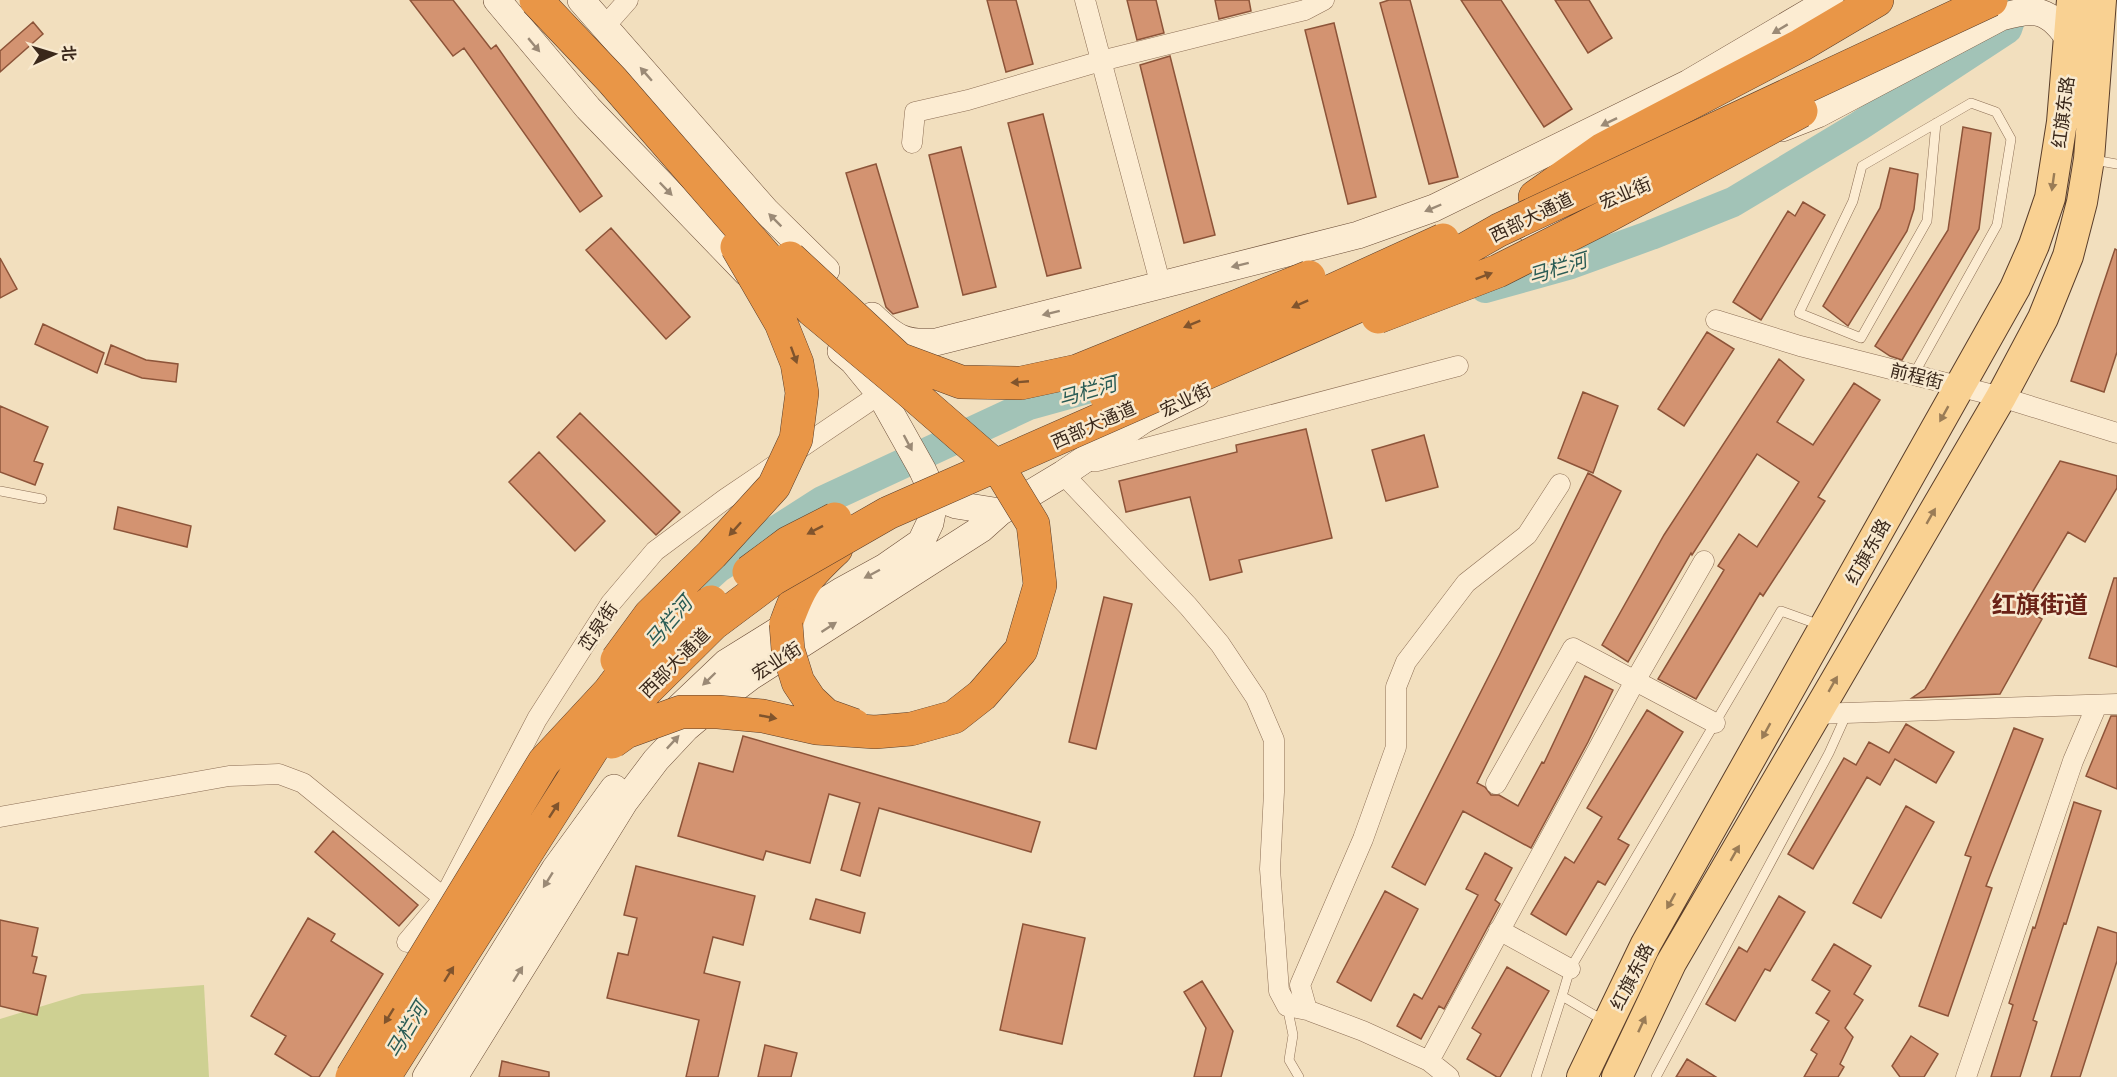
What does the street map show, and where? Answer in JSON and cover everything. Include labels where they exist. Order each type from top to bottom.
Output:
[{"type":"highway","points":[[536,0],[612,80],[812,310],[1000,470],[1033,524],[1040,585],[1021,650],[982,695],[954,717],[911,729],[875,732],[816,728],[763,716],[718,712],[681,712],[626,732],[576,775]]},
{"type":"highway","points":[[1535,197],[1603,149],[1801,45],[1877,0]]},
{"type":"highway","name":"西部大通道","points":[[352,1077],[544,762],[609,692],[628,667],[671,631],[788,543],[882,496],[1466,230],[1956,0]]},
{"type":"highway","name":"西部大通道","points":[[384,1077],[602,734],[713,624],[773,579],[888,513],[1390,292],[1499,230],[1996,9]]},
{"type":"highway","points":[[1193,379],[1315,341],[1498,271],[1609,215],[1866,78],[1926,49]]},
{"type":"highway","points":[[544,762],[650,615],[712,554],[774,486],[796,439],[802,393],[797,363],[781,323],[744,256],[612,80]]},
{"type":"highway","points":[[731,217],[795,262],[899,359],[961,382],[1021,383],[1077,371],[1301,280],[1466,230]]},
{"type":"highway","points":[[871,522],[848,538],[809,574],[796,593],[786,624],[788,650],[798,682],[810,700],[826,715],[875,732]]},
{"type":"main road","points":[[496,0],[588,108],[748,274],[853,362],[880,394],[935,497],[956,505],[1000,512]]},
{"type":"main road","points":[[581,0],[766,212],[891,335],[916,343],[936,342],[1358,235],[1434,208],[1689,83],[1830,0]]},
{"type":"main road","points":[[1926,49],[1964,0]]},
{"type":"main road","name":"红旗东路","points":[[1582,1077],[1646,944],[2015,288],[2034,245],[2050,198],[2062,122],[2073,0]]},
{"type":"main road","name":"宏业街","points":[[454,1077],[625,801],[656,760],[686,728],[750,677],[981,529],[1000,512],[1143,420],[1489,249],[1818,114],[1996,9],[2034,11],[2050,18],[2060,26],[2070,40]]},
{"type":"main road","name":"红旗东路","points":[[1617,1077],[1671,963],[2001,397],[2043,318],[2068,256],[2082,202],[2103,162],[2104,17]]},
{"type":"main road","points":[[1358,235],[1371,241],[1379,249],[1384,261],[1383,287],[1370,308]]},
{"type":"main road","points":[[880,394],[902,371],[936,342]]},
{"type":"main road","name":"宏业街","points":[[426,1077],[555,869],[655,731],[726,663],[843,590],[885,567],[921,542],[930,522],[935,497]]},
{"type":"street","points":[[605,26],[628,0]]},
{"type":"street","points":[[1085,0],[1161,285]]},
{"type":"street","points":[[912,143],[915,112],[968,100],[1101,61],[1305,10],[1324,0]]},
{"type":"street","name":"前程街","points":[[1716,320],[1800,346],[2001,397],[2117,433]]},
{"type":"street","points":[[1081,461],[1097,461],[1458,366]]},
{"type":"street","name":"峦泉街","points":[[407,942],[444,898],[537,719],[611,603],[655,551],[726,499],[880,394]]},
{"type":"street","points":[[1081,461],[1188,606],[1220,644],[1256,699],[1274,740],[1270,869],[1279,991],[1287,1006],[1307,1010],[1429,1061],[1449,1077]]},
{"type":"street","points":[[1307,1010],[1300,984],[1363,838],[1396,747],[1396,687],[1406,663],[1466,583],[1527,535],[1560,484]]},
{"type":"street","points":[[1429,1061],[1498,930],[1704,561]]},
{"type":"street","points":[[1496,784],[1573,648],[1715,723]]},
{"type":"street","points":[[1815,714],[2107,704]]},
{"type":"street","points":[[1966,1077],[2073,761],[2107,704]]},
{"type":"street","points":[[0,817],[229,777],[279,774],[303,783],[444,898]]},
{"type":"street","points":[[1498,930],[1570,969]]},
{"type":"lane","points":[[1914,374],[1996,225],[2011,139],[1996,112],[1971,103],[1935,123],[1862,166],[1853,201],[1799,312],[1861,338],[1928,221],[1935,123]]},
{"type":"lane","points":[[0,491],[42,499]]},
{"type":"lane","points":[[1536,1077],[1570,969],[1780,611],[1825,627]]},
{"type":"lane","points":[[1656,1077],[1847,713]]},
{"type":"lane","points":[[1562,996],[1607,1022]]},
{"type":"lane","points":[[1287,1006],[1293,1035],[1289,1060],[1299,1077]]},
{"type":"green space","points":[[204,985],[209,1077],[0,1077],[0,1019],[82,994]]},
{"type":"building","points":[[410,0],[453,0],[491,49],[496,45],[602,196],[580,212],[464,48],[453,56]]},
{"type":"building","points":[[987,0],[1016,0],[1033,64],[1006,72]]},
{"type":"building","points":[[1127,0],[1156,0],[1164,33],[1137,40]]},
{"type":"building","points":[[1215,0],[1249,0],[1251,11],[1219,19]]},
{"type":"building","points":[[1389,0],[1410,0],[1458,177],[1429,184],[1380,3]]},
{"type":"building","points":[[1461,0],[1501,0],[1572,109],[1544,127]]},
{"type":"building","points":[[1555,0],[1589,0],[1612,38],[1588,53]]},
{"type":"building","points":[[33,22],[43,34],[0,72],[0,51]]},
{"type":"building","points":[[1334,23],[1376,197],[1348,204],[1305,30]]},
{"type":"building","points":[[1170,56],[1215,235],[1184,243],[1140,65]]},
{"type":"building","points":[[1043,114],[1081,268],[1047,276],[1008,123]]},
{"type":"building","points":[[1963,127],[1991,133],[1979,229],[1902,360],[1890,356],[1875,346],[1948,230]]},
{"type":"building","points":[[961,147],[996,287],[963,295],[929,155]]},
{"type":"building","points":[[876,164],[918,307],[893,314],[886,307],[846,173]]},
{"type":"building","points":[[1890,168],[1918,174],[1914,209],[1907,231],[1848,326],[1823,306],[1880,208]]},
{"type":"building","points":[[1803,202],[1825,215],[1761,320],[1733,302],[1788,211],[1795,216]]},
{"type":"building","points":[[611,228],[690,317],[666,339],[586,250]]},
{"type":"building","points":[[2115,249],[2117,250],[2117,352],[2104,392],[2071,381]]},
{"type":"building","points":[[0,258],[17,289],[0,298]]},
{"type":"building","points":[[43,324],[104,353],[97,373],[35,344]]},
{"type":"building","points":[[1707,332],[1734,349],[1684,426],[1658,409]]},
{"type":"building","points":[[111,345],[146,360],[178,364],[176,382],[142,378],[105,364]]},
{"type":"building","points":[[1779,359],[1804,380],[1777,422],[1813,445],[1854,383],[1880,400],[1818,497],[1825,501],[1763,596],[1760,593],[1696,699],[1658,679],[1724,570],[1718,566],[1739,534],[1757,547],[1799,482],[1757,454],[1692,555],[1691,553],[1628,662],[1602,645],[1664,535]]},
{"type":"building","points":[[1583,392],[1618,406],[1593,473],[1558,458]]},
{"type":"building","points":[[0,406],[48,427],[34,461],[43,464],[35,485],[0,472]]},
{"type":"building","points":[[580,413],[680,512],[656,535],[557,437]]},
{"type":"building","points":[[1306,429],[1332,538],[1239,560],[1242,572],[1210,580],[1190,497],[1126,512],[1119,481],[1237,452],[1236,445]]},
{"type":"building","points":[[1424,435],[1438,487],[1386,501],[1372,450]]},
{"type":"building","points":[[539,452],[605,521],[575,551],[509,482]]},
{"type":"building","points":[[2060,461],[2117,476],[2117,488],[2085,542],[2068,532],[2023,608],[2042,619],[2000,694],[1912,698],[1925,689]]},
{"type":"building","points":[[1588,473],[1621,491],[1477,783],[1485,787],[1491,795],[1499,795],[1518,806],[1542,762],[1544,763],[1585,676],[1613,690],[1531,848],[1463,811],[1425,885],[1392,867],[1499,656]]},
{"type":"building","points":[[118,507],[191,526],[187,547],[114,529]]},
{"type":"building","points":[[2114,578],[2117,578],[2117,667],[2089,658]]},
{"type":"building","points":[[1104,597],[1132,604],[1096,749],[1069,742]]},
{"type":"building","points":[[1647,710],[1683,732],[1618,839],[1629,845],[1605,885],[1598,881],[1566,935],[1531,914],[1565,857],[1574,863],[1602,817],[1587,808]]},
{"type":"building","points":[[2111,716],[2117,716],[2117,789],[2086,776]]},
{"type":"building","points":[[1906,724],[1954,752],[1936,783],[1895,759],[1880,785],[1867,777],[1813,869],[1788,854],[1844,758],[1856,765],[1869,742],[1889,753]]},
{"type":"building","points":[[2014,728],[2043,739],[1986,886],[1992,888],[1948,1016],[1919,1006],[1971,857],[1965,855]]},
{"type":"building","points":[[743,736],[1040,822],[1031,852],[879,808],[860,876],[841,870],[860,803],[829,794],[810,863],[766,851],[763,860],[678,836],[699,763],[733,772]]},
{"type":"building","points":[[2074,802],[2101,811],[2033,1020],[2037,1022],[2020,1077],[1991,1077],[2013,1005],[2009,1003]]},
{"type":"building","points":[[1906,806],[1934,822],[1881,918],[1853,903]]},
{"type":"building","points":[[333,831],[418,905],[399,926],[315,852]]},
{"type":"building","points":[[1485,853],[1512,868],[1495,900],[1500,904],[1444,1009],[1439,1006],[1421,1039],[1397,1026],[1414,994],[1422,999],[1478,895],[1466,889]]},
{"type":"building","points":[[636,866],[755,896],[743,945],[713,937],[704,973],[740,982],[718,1077],[686,1077],[699,1020],[607,998],[618,953],[628,955],[637,918],[624,915]]},
{"type":"building","points":[[1385,891],[1418,909],[1371,1001],[1337,982]]},
{"type":"building","points":[[1779,896],[1805,912],[1770,971],[1765,969],[1735,1021],[1706,1004],[1739,947],[1747,952]]},
{"type":"building","points":[[816,899],[865,913],[860,933],[810,919]]},
{"type":"building","points":[[308,918],[335,934],[331,941],[383,974],[319,1077],[312,1077],[275,1054],[286,1036],[251,1016]]},
{"type":"building","points":[[0,920],[38,928],[32,956],[37,957],[33,973],[46,976],[37,1015],[0,1006]]},
{"type":"building","points":[[1023,924],[1085,938],[1062,1044],[1000,1030]]},
{"type":"building","points":[[2098,927],[2117,933],[2117,961],[2080,1077],[2051,1077]]},
{"type":"building","points":[[1834,944],[1871,966],[1854,994],[1863,1000],[1845,1028],[1853,1037],[1840,1064],[1844,1067],[1838,1077],[1804,1077],[1817,1054],[1811,1050],[1829,1021],[1816,1013],[1830,991],[1812,980]]},
{"type":"building","points":[[1507,967],[1549,991],[1500,1077],[1497,1077],[1467,1059],[1481,1034],[1472,1028]]},
{"type":"building","points":[[1202,981],[1233,1031],[1221,1077],[1194,1077],[1206,1028],[1184,992]]},
{"type":"building","points":[[1911,1036],[1938,1054],[1924,1077],[1900,1077],[1892,1066]]},
{"type":"building","points":[[765,1045],[797,1053],[791,1077],[758,1077]]},
{"type":"building","points":[[1687,1059],[1716,1077],[1676,1077]]},
{"type":"building","points":[[502,1061],[549,1072],[549,1077],[499,1077]]},
{"type":"waterway","name":"马栏河","points":[[1485,288],[1571,264],[1733,202],[1859,126],[2007,29],[2017,0]]},
{"type":"waterway","name":"马栏河","points":[[696,588],[718,568],[822,501],[1029,405],[1130,377]]},
{"type":"district","name":"红旗街道","points":[[2040,602]]}]
